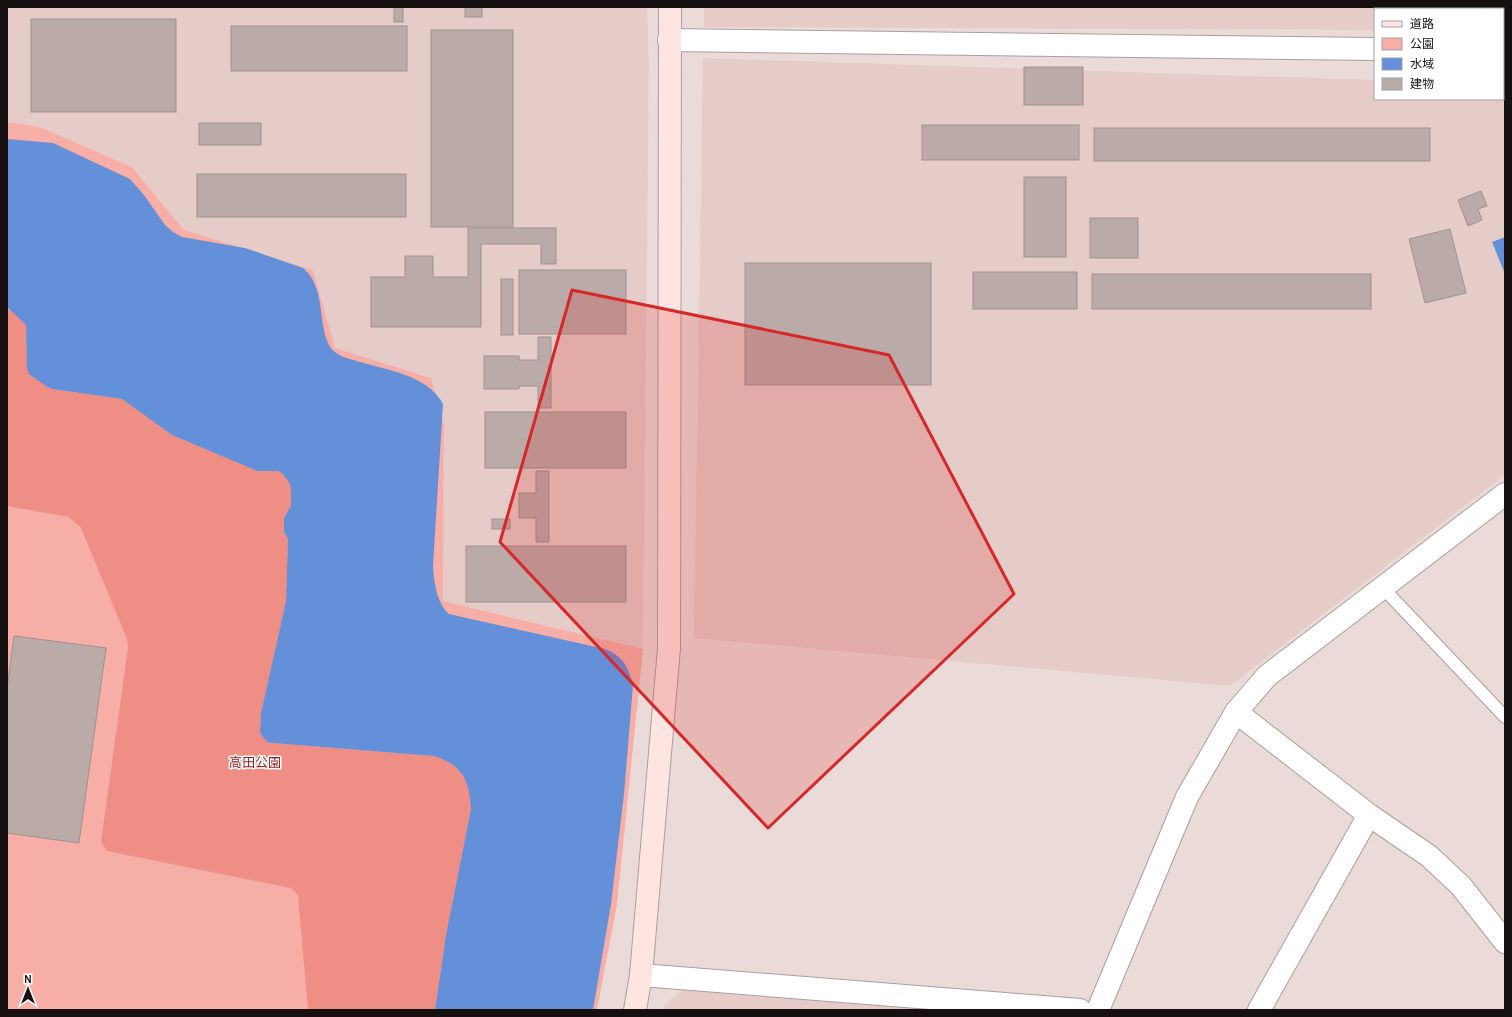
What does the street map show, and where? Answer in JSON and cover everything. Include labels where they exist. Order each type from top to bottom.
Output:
[{"type":"street","points":[[635,1010],[641,975],[669,648],[670,7]]},
{"type":"street","points":[[669,40],[1374,49]]},
{"type":"street","points":[[1098,1010],[1187,797],[1236,712],[1267,676],[1503,498]]},
{"type":"street","points":[[1236,712],[1369,814],[1429,856],[1461,886],[1505,942]]},
{"type":"street","points":[[1259,1010],[1369,814]]},
{"type":"street","points":[[641,975],[1080,1010]]},
{"type":"lane","points":[[1383,588],[1505,716]]},
{"type":"highlighted area","points":[[572,290],[889,355],[1014,594],[768,828],[500,542]]},
{"type":"shaded area","points":[[7,7],[647,7],[649,63],[643,649],[443,601],[444,424],[431,378],[335,348],[313,270],[184,230],[132,167],[40,127],[7,122]]},
{"type":"shaded area","points":[[704,7],[1505,7],[1505,31],[1504,8],[1374,8],[1374,30],[704,27]]},
{"type":"shaded area","points":[[703,58],[1374,80],[1374,100],[1504,100],[1505,84],[1505,475],[1230,686],[694,638]]},
{"type":"shaded area","points":[[683,990],[926,1010],[663,1010],[664,1005]]},
{"type":"green space","name":"高田公園","points":[[7,122],[40,127],[132,167],[184,230],[313,270],[335,348],[431,378],[444,424],[443,601],[643,649],[617,904],[597,1010],[7,1010]]},
{"type":"green space","points":[[7,310],[13,311],[26,325],[52,389],[122,399],[172,435],[257,471],[278,471],[283,474],[290,484],[291,506],[284,519],[284,532],[288,539],[286,601],[261,713],[260,733],[267,742],[273,743],[434,756],[452,764],[463,775],[468,789],[471,809],[446,935],[435,1010],[308,1010],[298,895],[291,888],[107,851],[101,842],[128,648],[127,639],[81,528],[69,517],[7,506]]},
{"type":"water","points":[[7,139],[53,143],[130,179],[144,195],[165,225],[182,237],[245,248],[303,268],[311,277],[316,288],[325,335],[329,345],[335,352],[346,358],[393,371],[417,380],[436,394],[443,404],[433,566],[434,579],[439,598],[449,614],[605,649],[616,655],[624,663],[633,685],[624,794],[611,904],[593,1010],[435,1010],[446,935],[471,809],[468,789],[463,775],[452,764],[434,756],[273,743],[267,742],[260,733],[261,713],[286,601],[288,539],[284,532],[284,518],[291,506],[290,484],[283,474],[278,471],[257,471],[172,435],[122,399],[52,389],[29,374],[27,368],[26,325],[7,307]]},
{"type":"water","points":[[1505,237],[1505,274],[1492,242]]},
{"type":"building","points":[[394,7],[403,7],[403,22],[394,22]]},
{"type":"building","points":[[465,7],[482,7],[482,17],[465,17]]},
{"type":"building","points":[[31,19],[176,19],[176,112],[31,112]]},
{"type":"building","points":[[231,26],[407,26],[407,71],[231,71]]},
{"type":"building","points":[[431,30],[513,30],[513,227],[431,227]]},
{"type":"building","points":[[1024,67],[1083,67],[1083,105],[1024,105]]},
{"type":"building","points":[[199,123],[261,123],[261,145],[199,145]]},
{"type":"building","points":[[922,125],[1079,125],[1079,160],[922,160]]},
{"type":"building","points":[[1094,128],[1430,128],[1430,161],[1094,161]]},
{"type":"building","points":[[197,174],[406,174],[406,217],[197,217]]},
{"type":"building","points":[[1024,177],[1066,177],[1066,257],[1024,257]]},
{"type":"building","points":[[1481,191],[1487,206],[1478,209],[1482,220],[1468,226],[1458,200]]},
{"type":"building","points":[[1090,218],[1138,218],[1138,258],[1090,258]]},
{"type":"building","points":[[468,228],[556,228],[556,264],[541,264],[541,244],[481,244],[481,327],[371,327],[371,277],[405,277],[405,256],[433,256],[433,277],[468,277]]},
{"type":"building","points":[[1450,229],[1466,293],[1425,303],[1409,239]]},
{"type":"building","points":[[745,263],[931,263],[931,385],[745,385]]},
{"type":"building","points":[[519,270],[626,270],[626,334],[519,334]]},
{"type":"building","points":[[973,272],[1077,272],[1077,309],[973,309]]},
{"type":"building","points":[[1092,274],[1371,274],[1371,309],[1092,309]]},
{"type":"building","points":[[501,279],[513,279],[513,335],[501,335]]},
{"type":"building","points":[[538,337],[551,337],[551,408],[538,408],[538,386],[519,386],[519,389],[484,389],[484,356],[519,356],[519,360],[538,360]]},
{"type":"building","points":[[485,412],[626,412],[626,468],[485,468]]},
{"type":"building","points":[[536,471],[549,471],[549,542],[536,542],[536,518],[519,518],[519,493],[536,493]]},
{"type":"building","points":[[492,519],[510,519],[510,529],[492,529]]},
{"type":"building","points":[[466,546],[626,546],[626,602],[466,602]]},
{"type":"building","points":[[14,636],[106,648],[79,843],[7,833],[7,689]]}]
